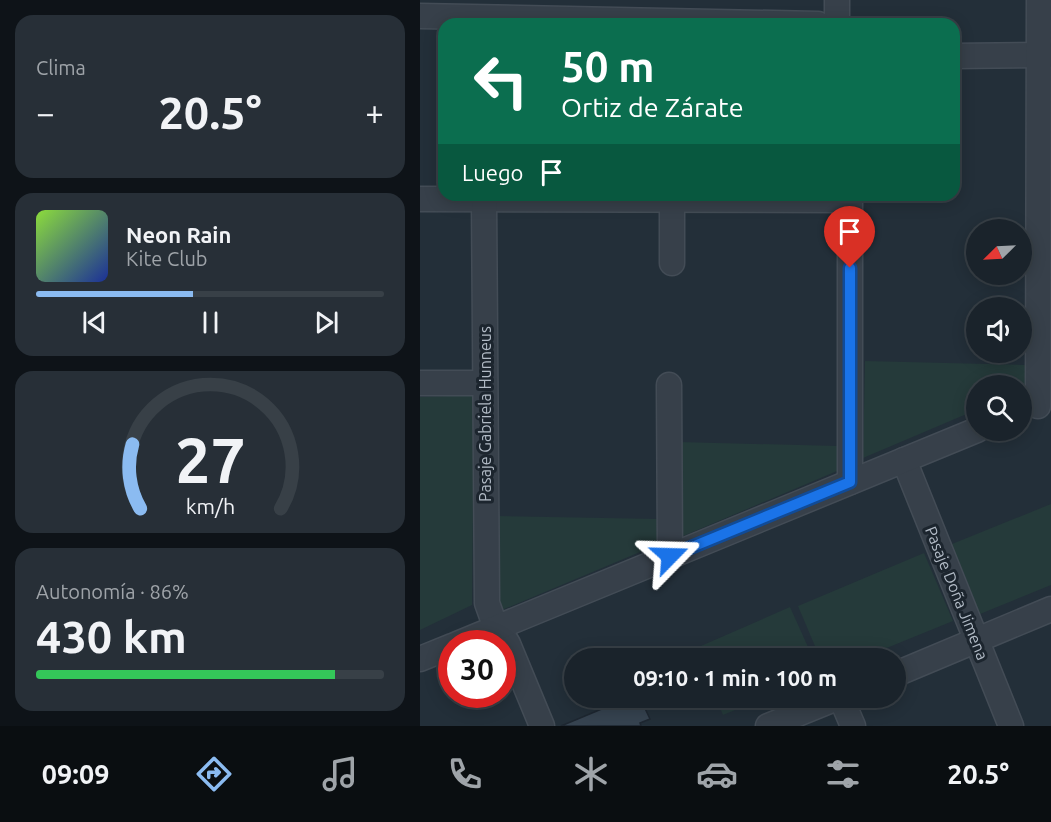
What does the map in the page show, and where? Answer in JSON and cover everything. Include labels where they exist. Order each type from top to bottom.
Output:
[{"type":"street","points":[[837,0],[837,18]]},
{"type":"street","points":[[1037,406],[1045,55],[1039,0]]},
{"type":"street","points":[[420,16],[504,18]]},
{"type":"street","points":[[960,56],[1045,55]]},
{"type":"street","points":[[420,199],[438,199]]},
{"type":"street","name":"Pasaje Gabriela Hunneus","points":[[484,201],[487,603],[508,644],[542,726]]},
{"type":"street","points":[[672,201],[672,263]]},
{"type":"street","points":[[850,201],[850,482]]},
{"type":"street","points":[[420,383],[485,383]]},
{"type":"street","points":[[669,385],[670,556]]},
{"type":"street","points":[[491,630],[966,434]]},
{"type":"street","name":"Pasaje Doña Jimena","points":[[903,460],[1011,726]]},
{"type":"street","points":[[906,670],[1051,609]]},
{"type":"street","points":[[420,659],[438,652]]},
{"type":"street","points":[[768,726],[814,708]]},
{"type":"street","points":[[844,708],[853,726]]},
{"type":"green space","points":[[865,361],[1025,365],[1025,375],[966,375],[966,414],[863,458]]},
{"type":"green space","points":[[474,395],[472,605],[420,630],[420,397]]},
{"type":"green space","points":[[678,442],[838,446],[837,471],[676,539]]},
{"type":"green space","points":[[1051,504],[1051,585],[980,614],[952,544]]},
{"type":"green space","points":[[499,516],[659,519],[659,544],[497,612]]},
{"type":"green space","points":[[924,553],[953,621],[887,648],[816,648],[798,606]]},
{"type":"green space","points":[[790,607],[808,648],[696,648]]},
{"type":"green space","points":[[720,708],[740,708],[723,715]]},
{"type":"building","points":[[604,708],[645,708],[650,719],[640,723],[641,726],[561,726]]},
{"type":"route","points":[[670,556],[850,482],[850,268]]}]
